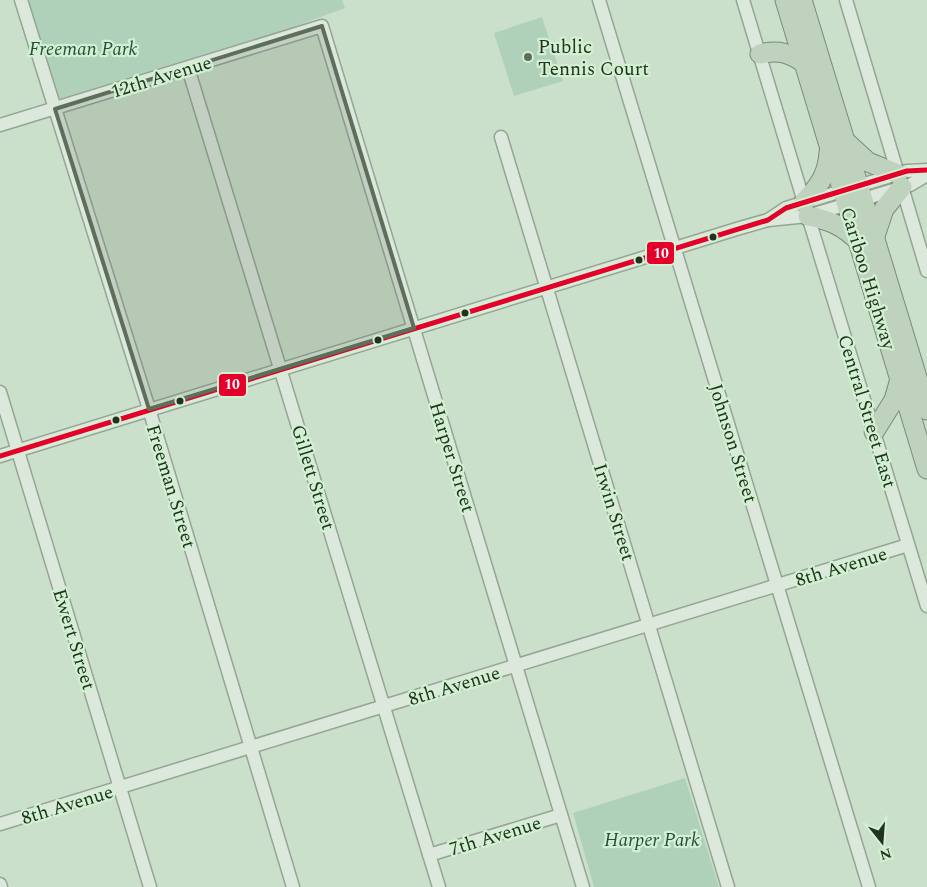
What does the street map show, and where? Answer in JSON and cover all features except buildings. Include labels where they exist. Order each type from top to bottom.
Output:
[{"type":"highway","points":[[767,52],[785,35],[798,7]]},
{"type":"highway","name":"Cariboo Highway","points":[[798,7],[804,63],[837,142]]},
{"type":"highway","name":"Cariboo Highway","points":[[798,7],[866,241],[927,410]]},
{"type":"highway","points":[[767,52],[793,56],[804,63]]},
{"type":"highway","points":[[837,142],[900,181],[866,241],[836,223],[806,209],[824,179],[837,142]]},
{"type":"highway","name":"Cariboo Highway","points":[[866,241],[900,379],[927,469]]},
{"type":"highway","points":[[874,432],[894,400],[900,379]]},
{"type":"street","name":"Freeman Street","points":[[21,0],[149,409],[293,887]]},
{"type":"street","name":"Johnson Street","points":[[599,0],[870,887]]},
{"type":"street","name":"Central Street East","points":[[743,0],[767,52],[806,209],[927,606]]},
{"type":"street","points":[[846,0],[927,271]]},
{"type":"street","name":"12th Avenue","points":[[0,125],[322,26]]},
{"type":"street","name":"Harper Street","points":[[322,26],[583,887]]},
{"type":"street","name":"Gillett Street","points":[[188,68],[439,887]]},
{"type":"street","name":"Irwin Street","points":[[501,137],[548,287],[728,887]]},
{"type":"street","points":[[900,181],[927,170]]},
{"type":"street","points":[[0,456],[675,247],[900,181],[927,175]]},
{"type":"street","name":"Ewert Street","points":[[0,392],[150,887]]},
{"type":"street","name":"8th Avenue","points":[[0,824],[908,545]]},
{"type":"street","name":"7th Avenue","points":[[429,855],[561,815]]},
{"type":"highlighted area","points":[[322,26],[414,328],[149,409],[55,109]]},
{"type":"green space","name":"Freeman Park","points":[[18,0],[342,0],[345,8],[187,66],[51,107]]},
{"type":"green space","name":"Public Tennis Court","points":[[542,17],[563,81],[514,96],[494,33]]},
{"type":"green space","name":"Harper Park","points":[[685,778],[719,887],[594,887],[573,813]]},
{"type":"transit line","name":"10","points":[[0,456],[768,220],[786,208],[907,171],[927,170]]},
{"type":"place","name":"Public Tennis Court","points":[[528,57]]}]
